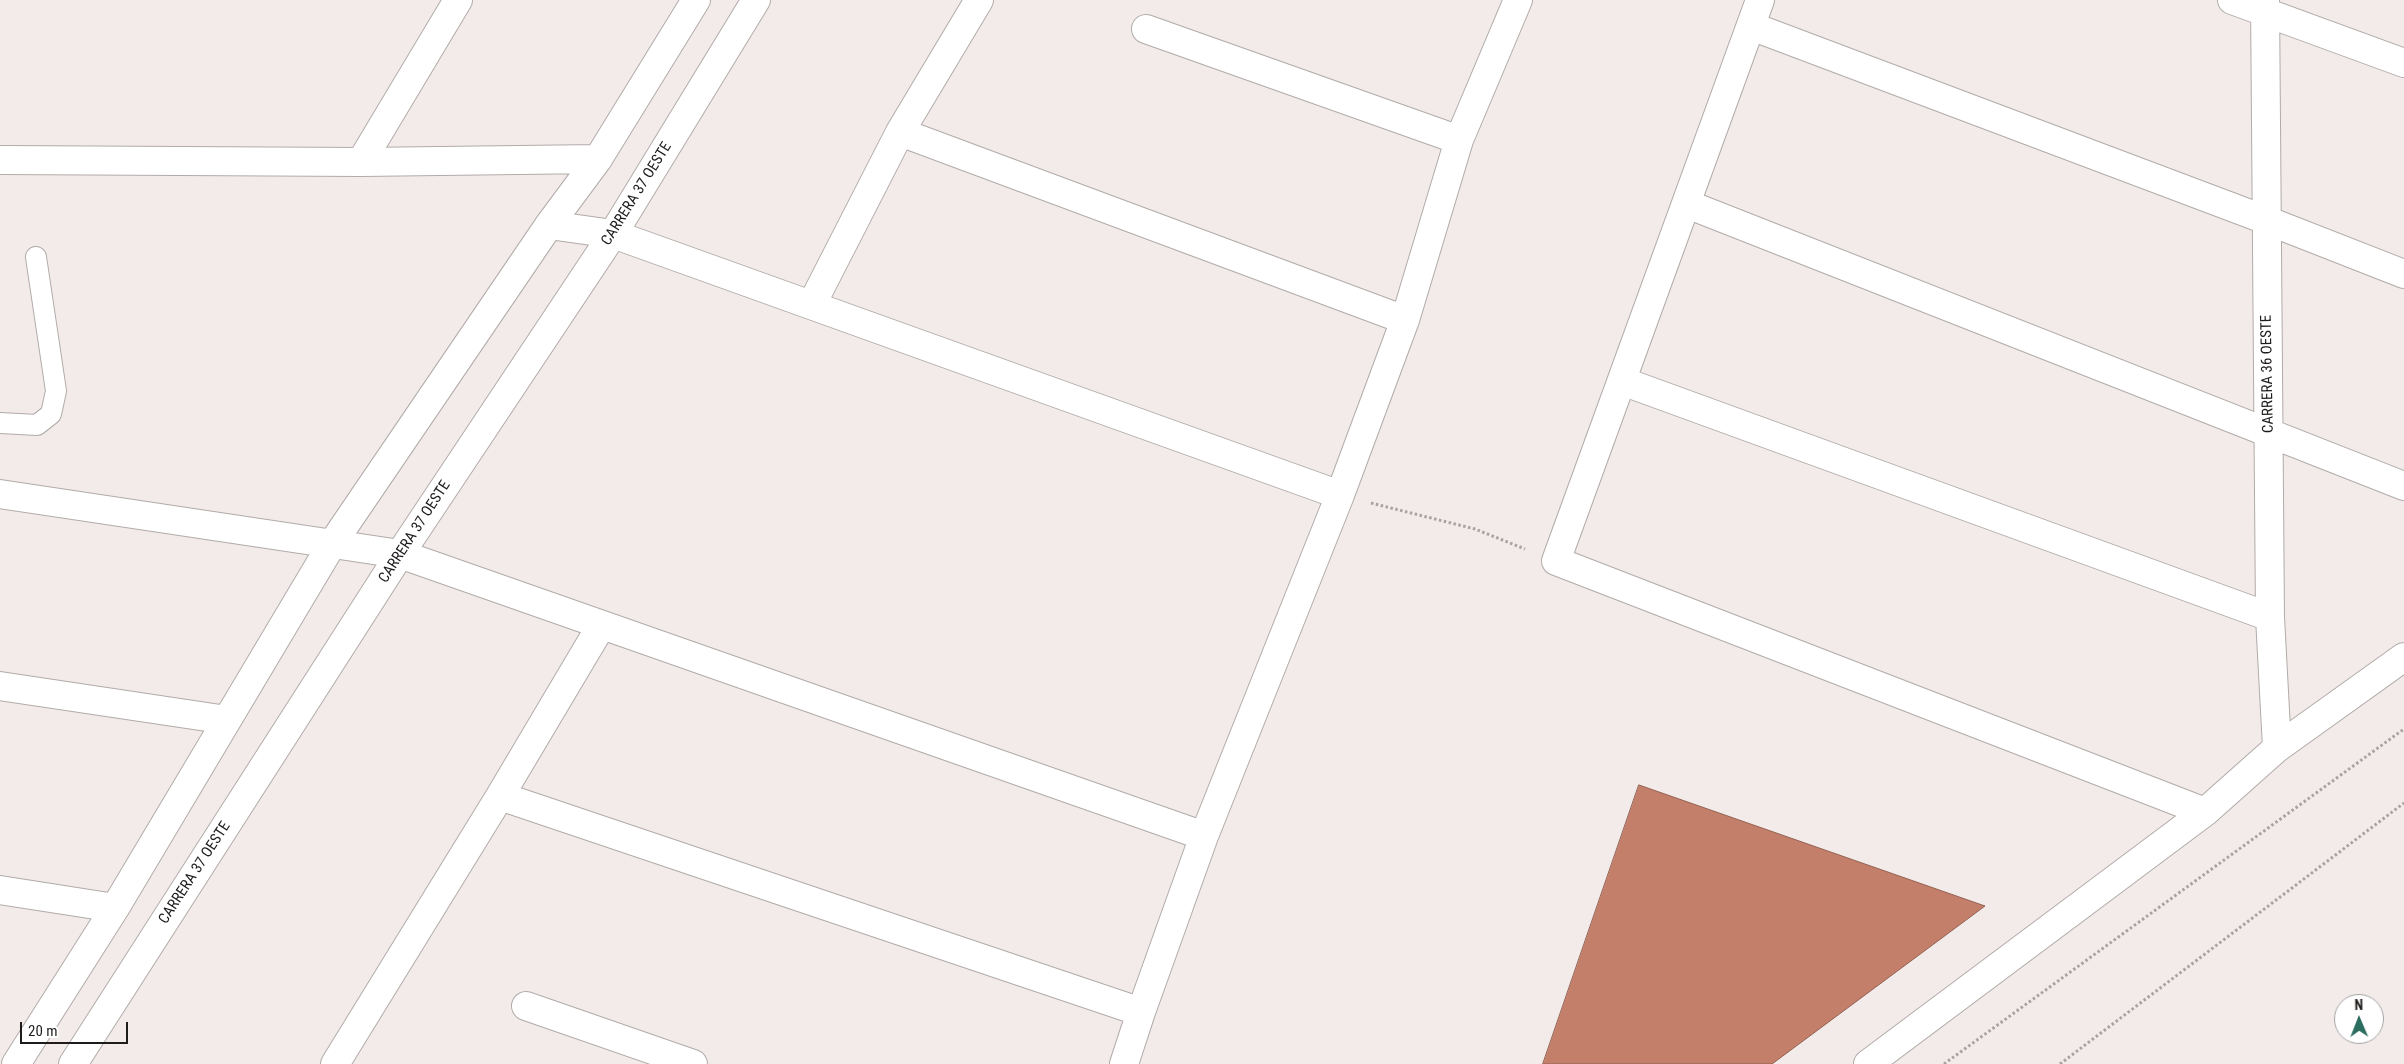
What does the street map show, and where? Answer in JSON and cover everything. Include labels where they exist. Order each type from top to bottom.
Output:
[{"type":"street","points":[[361,162],[458,0]]},
{"type":"street","points":[[16,1064],[114,908],[332,544],[549,225],[598,159],[696,0]]},
{"type":"street","name":"CARRERA 37 OESTE","points":[[73,1064],[400,554],[613,234],[756,0]]},
{"type":"street","points":[[812,304],[900,132],[979,0]]},
{"type":"street","points":[[1124,1064],[1204,836],[1340,495],[1405,320],[1460,140],[1518,0]]},
{"type":"street","points":[[1760,0],[1556,561],[2205,812]]},
{"type":"street","points":[[2232,0],[2265,6],[2404,63]]},
{"type":"street","name":"CARRERA 36 OESTE","points":[[2265,6],[2270,617],[2278,748]]},
{"type":"street","points":[[1751,26],[2404,274]]},
{"type":"street","points":[[1146,29],[1460,140]]},
{"type":"street","points":[[900,132],[1405,320]]},
{"type":"street","points":[[0,160],[361,162],[598,159]]},
{"type":"street","points":[[1687,204],[2404,486]]},
{"type":"street","points":[[549,225],[613,234],[1340,495]]},
{"type":"street","points":[[1622,381],[2270,617]]},
{"type":"street","points":[[0,494],[400,554],[1204,836]]},
{"type":"street","points":[[335,1064],[500,796],[601,626]]},
{"type":"street","points":[[1868,1064],[2205,812],[2278,748],[2404,657]]},
{"type":"street","points":[[0,686],[227,720]]},
{"type":"street","points":[[500,796],[1141,1012]]},
{"type":"street","points":[[0,890],[114,908]]},
{"type":"street","points":[[526,1006],[693,1064]]},
{"type":"lane","points":[[0,423],[37,425],[51,414],[53,406],[56,391],[36,257]]},
{"type":"path","points":[[1340,495],[1475,529],[1556,561]]},
{"type":"path","points":[[1944,1064],[2404,730]]},
{"type":"path","points":[[2060,1064],[2404,803]]},
{"type":"shaded area","points":[[1639,785],[1985,906],[1772,1064],[1543,1064]]}]
